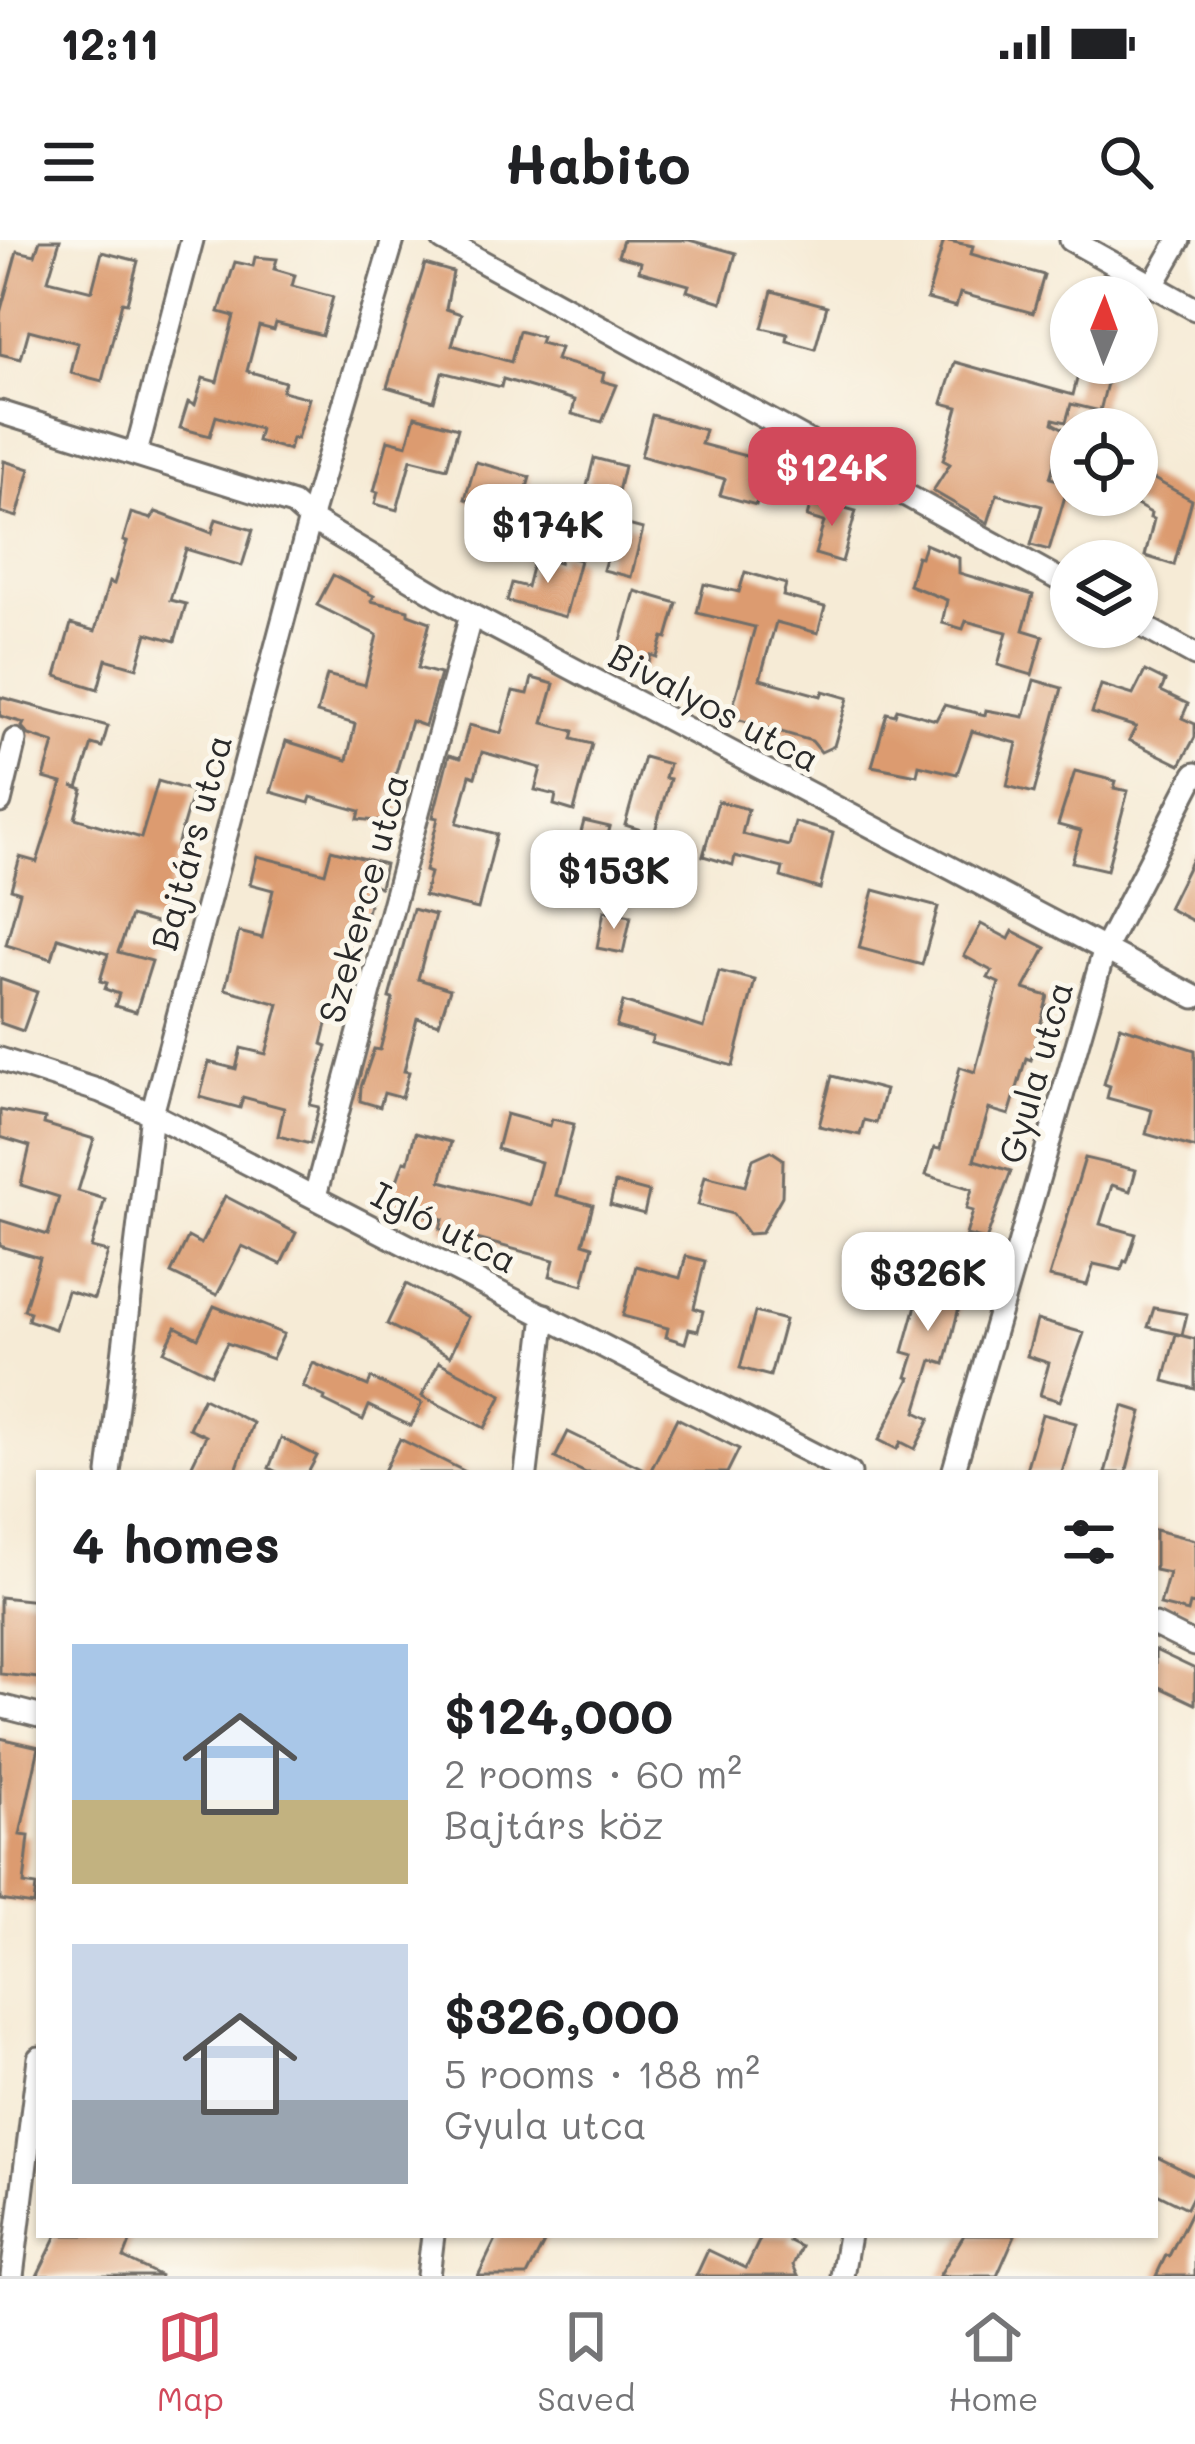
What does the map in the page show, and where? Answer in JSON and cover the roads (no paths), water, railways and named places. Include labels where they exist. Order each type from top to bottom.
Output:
[{"type":"street","points":[[136,453],[192,240]]},
{"type":"street","name":"Bajtárs utca","points":[[110,1470],[152,1114],[310,519],[393,240]]},
{"type":"street","points":[[443,240],[1050,574]]},
{"type":"street","points":[[1071,240],[1137,276]]},
{"type":"street","points":[[1158,276],[1179,240]]},
{"type":"street","points":[[1158,288],[1195,309]]},
{"type":"street","name":"Bivalyos utca","points":[[0,412],[293,504],[310,519],[471,615],[1195,997]]},
{"type":"street","name":"Szekerce utca","points":[[315,1196],[471,615]]},
{"type":"street","points":[[1158,635],[1195,655]]},
{"type":"street","points":[[0,802],[15,740]]},
{"type":"street","name":"Gyula utca","points":[[953,1470],[1105,948],[1195,773]]},
{"type":"street","name":"Igló utca","points":[[0,1060],[100,1091],[152,1114],[844,1470]]},
{"type":"street","points":[[526,1470],[545,1315]]},
{"type":"street","points":[[1158,1626],[1195,1645]]},
{"type":"street","points":[[0,1706],[36,1715]]},
{"type":"street","points":[[9,2266],[36,2079]]},
{"type":"street","points":[[428,2276],[433,2238]]},
{"type":"street","points":[[842,2276],[848,2238]]}]
